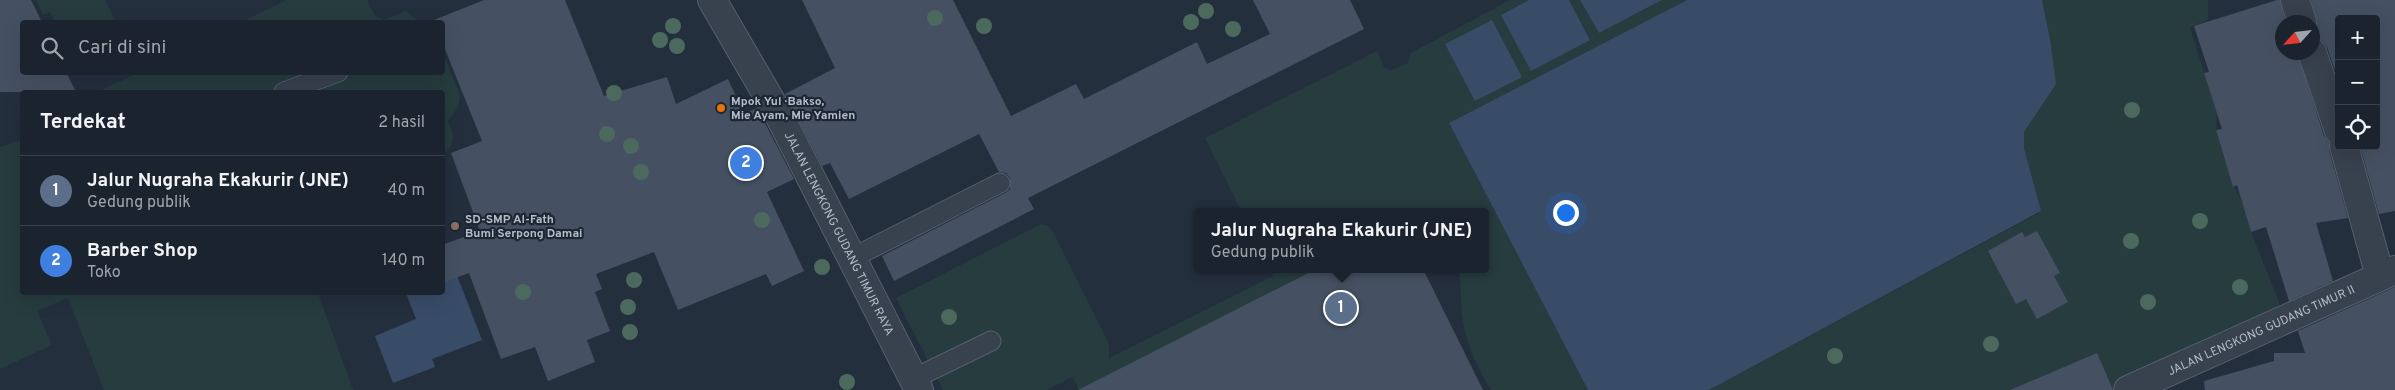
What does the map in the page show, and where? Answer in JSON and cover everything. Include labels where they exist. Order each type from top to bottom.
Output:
[{"type":"street","name":"JALAN LENGKONG GUDANG TIMUR RAYA","points":[[712,0],[779,115],[916,385]]},
{"type":"street","points":[[2295,0],[2300,15]]},
{"type":"street","points":[[2315,60],[2335,119]]},
{"type":"street","points":[[2345,150],[2387,273]]},
{"type":"street","name":"JALAN LENGKONG GUDANG TIMUR II","points":[[2128,390],[2387,273]]},
{"type":"lane","points":[[289,90],[330,75]]},
{"type":"lane","points":[[852,258],[1000,183]]},
{"type":"lane","points":[[916,385],[991,340]]},
{"type":"green space","points":[[36,0],[105,0],[115,20],[54,20],[50,12],[43,15]]},
{"type":"green space","points":[[287,0],[367,0],[374,14],[383,20],[245,20]]},
{"type":"green space","points":[[1510,0],[1529,0],[1501,15],[1590,40],[1569,0],[1580,0],[1599,33],[1662,0],[1687,0],[1449,123],[1588,390],[1491,390],[1477,365],[1467,339],[1462,315],[1459,273],[1489,273],[1489,208],[1240,208],[1205,138],[1377,51],[1385,69],[1392,70],[1408,63],[1411,53]]},
{"type":"green space","points":[[2042,0],[2208,0],[2208,20],[2190,27],[2217,114],[2216,131],[2233,186],[2240,196],[2251,232],[2289,327],[2154,390],[1709,390],[2041,212],[2024,148],[2024,132],[2035,113],[2050,39]]},
{"type":"green space","points":[[406,11],[416,20],[383,20]]},
{"type":"green space","points":[[445,58],[460,95],[458,107],[448,121],[453,140],[445,153],[445,90],[101,90],[134,75],[445,75]]},
{"type":"green space","points":[[20,140],[20,295],[319,295],[353,390],[104,390],[68,298],[37,311],[52,345],[0,369],[0,147]]},
{"type":"green space","points":[[1041,224],[1048,226],[1054,234],[1109,344],[1109,358],[1273,276],[1272,273],[1308,273],[1079,390],[1072,377],[1047,390],[943,390],[896,298]]},
{"type":"water","points":[[1529,0],[1569,0],[1590,40],[1531,71],[1501,15]]},
{"type":"water","points":[[1580,0],[1662,0],[1599,33]]},
{"type":"water","points":[[1687,0],[2042,0],[2056,84],[2024,132],[2024,148],[2041,211],[1709,390],[1588,390],[1449,123]]},
{"type":"water","points":[[1492,20],[1522,77],[1475,101],[1445,44]]},
{"type":"water","points":[[445,244],[482,340],[432,359],[435,367],[393,383],[375,336],[416,319],[407,295],[445,295]]},
{"type":"building","points":[[0,0],[31,0],[41,20],[20,20],[20,75],[68,75],[75,90],[0,92]]},
{"type":"building","points":[[484,0],[565,0],[604,96],[667,77],[676,104],[728,79],[744,114],[757,108],[794,179],[767,192],[804,271],[772,286],[766,274],[678,310],[654,252],[596,274],[602,289],[595,292],[610,331],[587,340],[595,362],[548,381],[535,347],[501,359],[469,273],[445,282],[445,244],[480,231],[451,153],[482,141],[445,49],[445,20],[434,20]]},
{"type":"building","points":[[802,0],[953,0],[1011,116],[1076,84],[1084,99],[1197,42],[1207,64],[1270,34],[1253,0],[1350,0],[1364,29],[1028,198],[1034,209],[894,281],[882,256],[1005,193],[1010,189],[1010,178],[1006,173],[999,172],[979,134],[849,199],[830,163],[822,166],[785,94],[835,68]]},
{"type":"building","points":[[2280,0],[2284,15],[2275,15],[2275,60],[2300,60],[2324,136],[2329,143],[2329,150],[2348,218],[2316,223],[2333,281],[2289,301],[2266,227],[2251,232],[2237,185],[2233,187],[2216,130],[2222,129],[2204,73],[2209,72],[2194,26]]},
{"type":"building","points":[[2311,0],[2395,0],[2395,211],[2379,214],[2361,150],[2380,150],[2380,15],[2335,15],[2335,70],[2327,47],[2320,39],[2320,15],[2315,15]]},
{"type":"building","points":[[2037,231],[2060,273],[2054,276],[2068,302],[2037,319],[2026,299],[2016,304],[1988,251],[2022,232],[2025,237]]},
{"type":"building","points":[[1308,273],[1425,273],[1483,390],[1078,390]]},
{"type":"building","points":[[2395,287],[2395,390],[2205,390],[2204,381],[2274,361],[2274,353],[2305,353],[2298,331]]},
{"type":"building","points":[[2097,353],[2113,390],[2010,390]]},
{"type":"place","name":"Mpok Yul · Bakso, Mie Ayam, Mie Yamien","points":[[721,108]]},
{"type":"place","name":"Barber Shop","points":[[746,163]]},
{"type":"place","name":"SD-SMP Al-Fath Bumi Serpong Damai","points":[[455,226]]},
{"type":"place","name":"Jalur Nugraha Ekakurir (JNE)","points":[[1341,308]]}]
